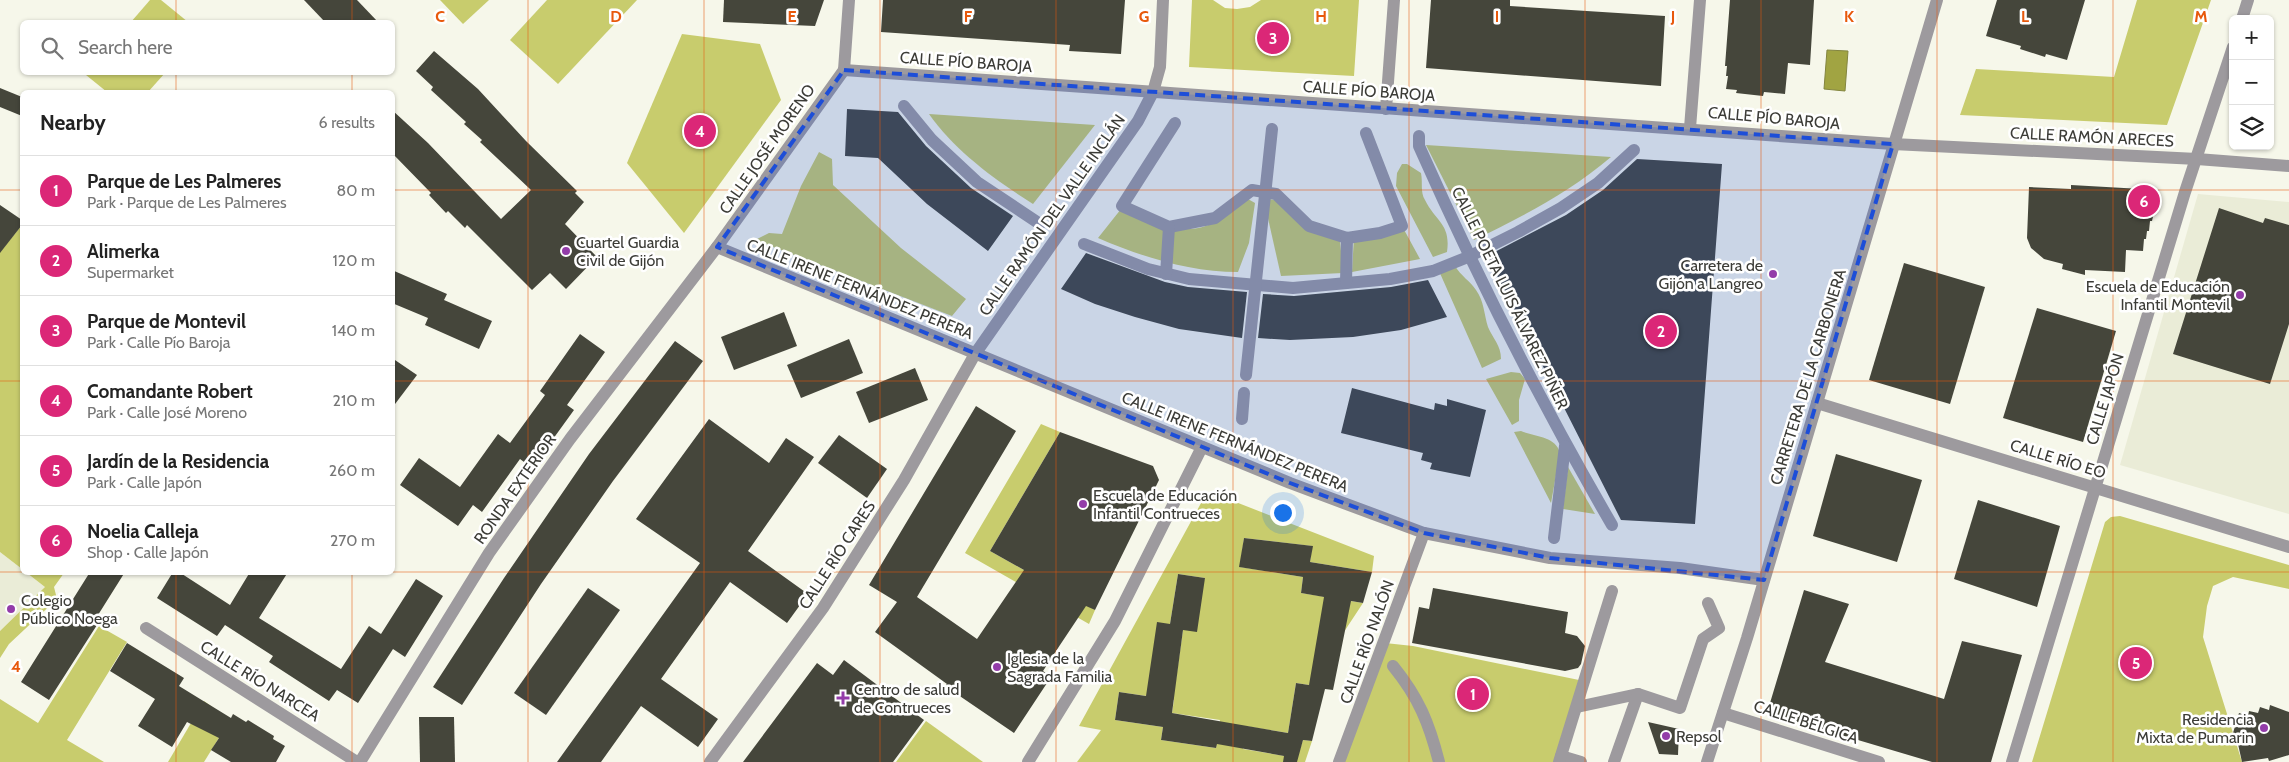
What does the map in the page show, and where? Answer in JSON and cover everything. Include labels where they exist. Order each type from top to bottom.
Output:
[{"type":"street","points":[[844,70],[848,0]]},
{"type":"street","name":"CALLE RAMÓN DEL VALLE INCLÁN","points":[[975,354],[1138,121],[1153,92],[1160,67],[1163,0]]},
{"type":"street","points":[[1386,109],[1394,0]]},
{"type":"street","points":[[1690,128],[1700,0]]},
{"type":"street","name":"CARRETERA DE LA CARBONERA","points":[[1707,762],[1724,713],[1937,0]]},
{"type":"street","points":[[2243,15],[2248,0]]},
{"type":"street","name":"CALLE JAPÓN","points":[[2012,762],[2094,487],[2229,59]]},
{"type":"street","name":"CALLE PÍO BAROJA","points":[[844,70],[1386,109],[1690,128],[1893,144]]},
{"type":"street","name":"CALLE JOSÉ MORENO","points":[[717,248],[844,70]]},
{"type":"street","points":[[904,106],[932,140],[977,182],[1040,224]]},
{"type":"street","points":[[1175,123],[1122,206],[1169,227],[1215,218],[1252,190],[1276,194],[1309,226],[1347,238],[1380,233],[1402,226],[1366,133]]},
{"type":"street","points":[[1246,375],[1272,129]]},
{"type":"street","name":"CALLE POETA LUIS ÁLVAREZ PIÑER","points":[[1419,136],[1419,146],[1468,258],[1565,446],[1612,525]]},
{"type":"street","name":"CALLE RAMÓN ARECES","points":[[1893,144],[2197,159],[2289,166]]},
{"type":"street","points":[[1084,244],[1166,274],[1189,279],[1293,288],[1407,276],[1432,271],[1468,258],[1561,208],[1598,183],[1634,150]]},
{"type":"street","points":[[1166,274],[1169,227]]},
{"type":"street","points":[[1346,283],[1347,238]]},
{"type":"street","name":"CALLE IRENE FERNÁNDEZ PERERA","points":[[717,248],[1202,447],[1424,533],[1550,558],[1680,568],[1764,580]]},
{"type":"street","name":"RONDA EXTERIOR","points":[[358,762],[489,553],[570,439],[717,248]]},
{"type":"street","name":"CALLE RÍO CARES","points":[[710,762],[823,608],[904,480],[975,354]]},
{"type":"street","points":[[1242,419],[1244,393]]},
{"type":"street","name":"CALLE RÍO EO","points":[[1817,403],[2289,547]]},
{"type":"street","points":[[1554,538],[1565,446]]},
{"type":"street","points":[[1028,762],[1115,621],[1202,447]]},
{"type":"street","name":"CALLE RÍO NALÓN","points":[[1339,762],[1424,533]]},
{"type":"street","points":[[1581,762],[1560,759],[1612,591]]},
{"type":"street","points":[[1577,707],[1638,694],[1680,708],[1703,639],[1719,628],[1708,603]]},
{"type":"street","name":"CALLE RÍO NARCEA","points":[[146,628],[358,762]]},
{"type":"street","points":[[1393,666],[1420,703],[1429,723],[1440,762]]},
{"type":"street","points":[[1614,762],[1638,694]]},
{"type":"street","name":"CALLE BÉLGICA","points":[[1724,713],[1879,762]]},
{"type":"highlighted area","points":[[844,70],[1893,144],[1764,580],[1550,558],[1424,533],[1290,483],[717,247]]},
{"type":"shaded area","points":[[1827,50],[1848,51],[1845,91],[1824,89]]},
{"type":"shaded area","points":[[2198,194],[2289,202],[2289,514],[2120,465]]},
{"type":"shaded area","name":"Colegio Público Noega","points":[[0,552],[20,567],[20,575],[30,575],[45,587],[0,631]]},
{"type":"green space","points":[[150,0],[161,0],[186,20],[133,20]]},
{"type":"green space","points":[[440,0],[489,0],[463,24]]},
{"type":"green space","points":[[547,0],[637,0],[558,84],[510,40]]},
{"type":"green space","points":[[1192,0],[1213,0],[1225,8],[1237,9],[1250,7],[1261,0],[1359,0],[1354,76],[1189,67]]},
{"type":"green space","points":[[2137,0],[2211,0],[2167,125],[1960,115],[1976,69],[2114,77]]},
{"type":"green space","points":[[682,34],[760,44],[781,100],[684,233],[627,163]]},
{"type":"green space","points":[[86,75],[163,75],[150,90],[105,90]]},
{"type":"green space","points":[[929,114],[1095,125],[1033,204],[976,164],[939,128]]},
{"type":"green space","points":[[1426,145],[1611,157],[1562,193],[1474,240]]},
{"type":"green space","points":[[819,152],[832,159],[833,185],[901,248],[966,299],[952,316],[755,240],[769,233],[782,234],[801,186]]},
{"type":"green space","points":[[1402,164],[1407,164],[1421,173],[1423,197],[1445,229],[1448,243],[1447,252],[1433,257],[1396,186],[1397,173]]},
{"type":"green space","points":[[1248,199],[1255,203],[1249,243],[1238,272],[1202,269],[1166,262],[1098,238],[1121,209],[1158,223],[1187,229],[1215,222]]},
{"type":"green space","points":[[1269,199],[1276,200],[1340,240],[1343,273],[1281,276],[1265,205]]},
{"type":"green space","points":[[1402,226],[1420,259],[1352,272],[1354,237]]},
{"type":"green space","points":[[20,227],[20,567],[0,552],[0,252]]},
{"type":"green space","points":[[1455,266],[1479,294],[1488,327],[1500,350],[1501,359],[1482,368],[1439,271]]},
{"type":"green space","points":[[1511,372],[1520,373],[1525,379],[1519,400],[1519,421],[1512,425],[1486,379]]},
{"type":"green space","points":[[1041,424],[1060,432],[990,551],[1095,610],[1089,624],[965,553]]},
{"type":"green space","points":[[1521,431],[1550,440],[1558,447],[1560,453],[1551,503],[1514,432]]},
{"type":"green space","points":[[1568,467],[1595,514],[1563,509]]},
{"type":"green space","points":[[1210,492],[1374,556],[1372,572],[1310,562],[1312,546],[1244,538],[1240,567],[1303,577],[1301,593],[1363,603],[1309,685],[1296,683],[1288,733],[1245,726],[1243,749],[1297,758],[1303,740],[1312,741],[1305,762],[1077,762],[1101,730],[1079,726],[1206,494]],"holes":[[[1178,574],[1205,578],[1183,630],[1176,679],[1170,624]],[[1119,692],[1174,700],[1172,713],[1220,720],[1216,748],[1161,740],[1163,727],[1115,720]]]},
{"type":"green space","points":[[2120,516],[2289,565],[2289,589],[2233,577],[2213,586],[2207,606],[2203,637],[2242,762],[2032,762],[2105,522],[2111,517]]},
{"type":"green space","points":[[30,575],[63,575],[54,587],[57,599],[9,644],[0,658],[0,631],[45,587]]},
{"type":"green space","points":[[99,626],[127,642],[67,740],[104,762],[0,762],[0,699],[38,723]]},
{"type":"green space","points":[[1385,643],[1413,646],[1584,681],[1559,762],[1339,762]]},
{"type":"green space","points":[[204,701],[230,720],[204,762],[168,762]]},
{"type":"green space","points":[[926,721],[983,762],[896,762]]},
{"type":"building","points":[[304,0],[357,0],[376,20],[323,20]]},
{"type":"building","points":[[724,0],[824,0],[815,26],[723,22]]},
{"type":"building","points":[[883,0],[1125,0],[1121,54],[1069,51],[1070,45],[881,32]]},
{"type":"building","points":[[1431,0],[1510,0],[1510,6],[1665,16],[1661,86],[1426,68]]},
{"type":"building","points":[[1730,0],[1814,0],[1810,65],[1788,63],[1785,94],[1764,92],[1763,96],[1736,93],[1737,90],[1726,89],[1728,76],[1726,76],[1727,66],[1725,66]]},
{"type":"building","points":[[1997,0],[2085,0],[2067,60],[2046,54],[2045,57],[2020,49],[2021,46],[1986,36]]},
{"type":"building","points":[[434,51],[478,89],[526,141],[577,191],[575,193],[584,202],[565,224],[597,257],[566,289],[550,273],[532,290],[467,225],[465,228],[448,211],[446,213],[429,195],[431,193],[395,156],[395,113],[428,143],[501,219],[531,190],[480,142],[482,140],[464,124],[466,122],[431,90],[433,87],[416,71]]},
{"type":"building","points":[[0,88],[20,96],[20,115],[0,107]]},
{"type":"building","points":[[847,109],[898,112],[926,146],[971,188],[1013,216],[988,251],[927,204],[878,158],[845,156]]},
{"type":"building","points":[[1637,159],[1722,164],[1695,524],[1621,520],[1487,256],[1566,215],[1603,190]]},
{"type":"building","points":[[2071,185],[2159,190],[2149,231],[2147,231],[2146,239],[2144,239],[2143,251],[2126,250],[2125,272],[2085,270],[2085,275],[2062,269],[2063,264],[2044,259],[2031,248],[2027,238],[2029,187],[2071,189]]},
{"type":"building","points":[[0,205],[20,219],[20,228],[0,253]]},
{"type":"building","name":"Escuela de Educación Infantil Montevil","points":[[2219,208],[2263,223],[2265,218],[2289,225],[2289,324],[2270,384],[2173,354]]},
{"type":"building","points":[[1086,253],[1165,282],[1188,287],[1247,292],[1242,338],[1179,329],[1095,304],[1061,289]]},
{"type":"building","points":[[1904,263],[1985,287],[1950,404],[1869,380]]},
{"type":"building","points":[[395,271],[447,294],[444,300],[492,321],[479,349],[425,325],[428,318],[395,304]]},
{"type":"building","points":[[1428,280],[1447,317],[1401,330],[1353,337],[1290,340],[1258,338],[1263,294],[1294,296],[1391,287]]},
{"type":"building","points":[[2037,308],[2116,331],[2083,442],[2003,418]]},
{"type":"building","points":[[784,312],[797,346],[734,370],[721,337]]},
{"type":"building","points":[[580,334],[605,352],[567,405],[574,410],[532,468],[520,459],[482,512],[473,505],[458,526],[400,485],[419,458],[460,487],[498,434],[510,443],[545,395],[540,391]]},
{"type":"building","points":[[849,339],[863,373],[801,398],[787,365]]},
{"type":"building","points":[[675,341],[703,361],[613,481],[541,584],[462,705],[433,687],[504,578],[589,454]]},
{"type":"building","points":[[395,360],[417,375],[395,404]]},
{"type":"building","points":[[915,368],[928,400],[869,423],[856,392]]},
{"type":"building","points":[[1352,388],[1434,410],[1435,403],[1447,406],[1447,399],[1486,410],[1470,477],[1430,469],[1432,463],[1421,460],[1423,453],[1341,433]]},
{"type":"building","points":[[976,406],[1016,431],[917,597],[977,639],[1024,570],[990,551],[1060,432],[1153,466],[1159,480],[1095,610],[1086,606],[1060,645],[1043,671],[1051,677],[1014,733],[945,686],[947,684],[875,632],[897,602],[869,585]]},
{"type":"building","points":[[709,419],[769,463],[786,438],[814,457],[748,551],[808,594],[787,623],[730,582],[661,679],[718,719],[698,747],[641,706],[601,762],[557,762],[700,563],[636,519]]},
{"type":"building","points":[[839,435],[887,469],[867,498],[818,463]]},
{"type":"building","points":[[1836,454],[1922,480],[1897,562],[1813,536]]},
{"type":"building","points":[[1978,500],[2060,526],[2037,607],[1954,579]]},
{"type":"building","points":[[1244,538],[1313,546],[1310,562],[1372,572],[1363,603],[1351,601],[1333,690],[1325,689],[1312,741],[1303,740],[1297,762],[1283,762],[1284,756],[1217,744],[1216,748],[1161,740],[1163,727],[1115,720],[1119,692],[1146,696],[1157,622],[1170,624],[1178,574],[1205,578],[1197,632],[1183,630],[1172,713],[1288,733],[1296,683],[1309,685],[1324,597],[1301,593],[1303,577],[1239,567]]},
{"type":"building","points":[[88,575],[123,575],[93,623],[97,625],[49,700],[21,682]]},
{"type":"building","points":[[171,575],[184,575],[230,605],[248,575],[286,575],[259,618],[341,669],[369,626],[381,634],[416,579],[443,596],[405,657],[393,649],[358,703],[337,690],[329,701],[269,662],[273,656],[225,625],[217,636],[157,598]]},
{"type":"building","points":[[588,588],[620,610],[546,715],[514,693]]},
{"type":"building","points":[[1433,588],[1568,612],[1565,633],[1577,636],[1585,646],[1581,664],[1578,668],[1565,671],[1412,643],[1419,607],[1429,609]]},
{"type":"building","points":[[1804,590],[1849,604],[1825,662],[1944,699],[1962,641],[2022,655],[1991,762],[1932,762],[1767,713]]},
{"type":"building","points":[[127,643],[184,678],[179,686],[231,718],[233,714],[246,722],[248,720],[274,736],[273,739],[285,746],[276,762],[231,762],[211,750],[219,738],[187,722],[172,747],[138,726],[155,699],[110,671]]},
{"type":"building","name":"Centro de salud de Contrueces","points":[[844,660],[924,720],[893,762],[743,762],[817,663],[833,675]]},
{"type":"building","name":"Residencia Mixta de Pumarin","points":[[2270,705],[2289,712],[2289,755],[2269,761],[2268,758],[2242,762],[2238,744],[2230,743],[2239,713],[2248,716],[2249,711],[2258,713],[2260,707],[2269,710]]},
{"type":"building","points":[[419,717],[454,717],[455,762],[420,762]]},
{"type":"building","name":"Repsol","points":[[1648,722],[1679,729],[1678,755],[1659,754]]},
{"type":"place","name":"Parque de Montevil","points":[[1273,38]]},
{"type":"place","name":"Comandante Robert","points":[[700,131]]},
{"type":"place","name":"Noelia Calleja","points":[[2144,201]]},
{"type":"place","name":"Cuartel Guardia Civil de Gijón","points":[[566,251]]},
{"type":"place","name":"Carretera de Gijón a Langreo","points":[[1773,274]]},
{"type":"place","name":"Escuela de Educación Infantil Montevil","points":[[2240,295]]},
{"type":"place","name":"Alimerka","points":[[1661,331]]},
{"type":"place","name":"Escuela de Educación Infantil Contrueces","points":[[1083,504]]},
{"type":"place","name":"Colegio Público Noega","points":[[11,609]]},
{"type":"place","name":"Jardín de la Residencia","points":[[2136,663]]},
{"type":"place","name":"Iglesia de la Sagrada Familia","points":[[997,667]]},
{"type":"place","name":"Parque de Les Palmeres","points":[[1473,694]]},
{"type":"place","name":"Centro de salud de Contrueces","points":[[843,698]]},
{"type":"place","name":"Residencia Mixta de Pumarin","points":[[2264,728]]},
{"type":"place","name":"Repsol","points":[[1666,736]]}]
